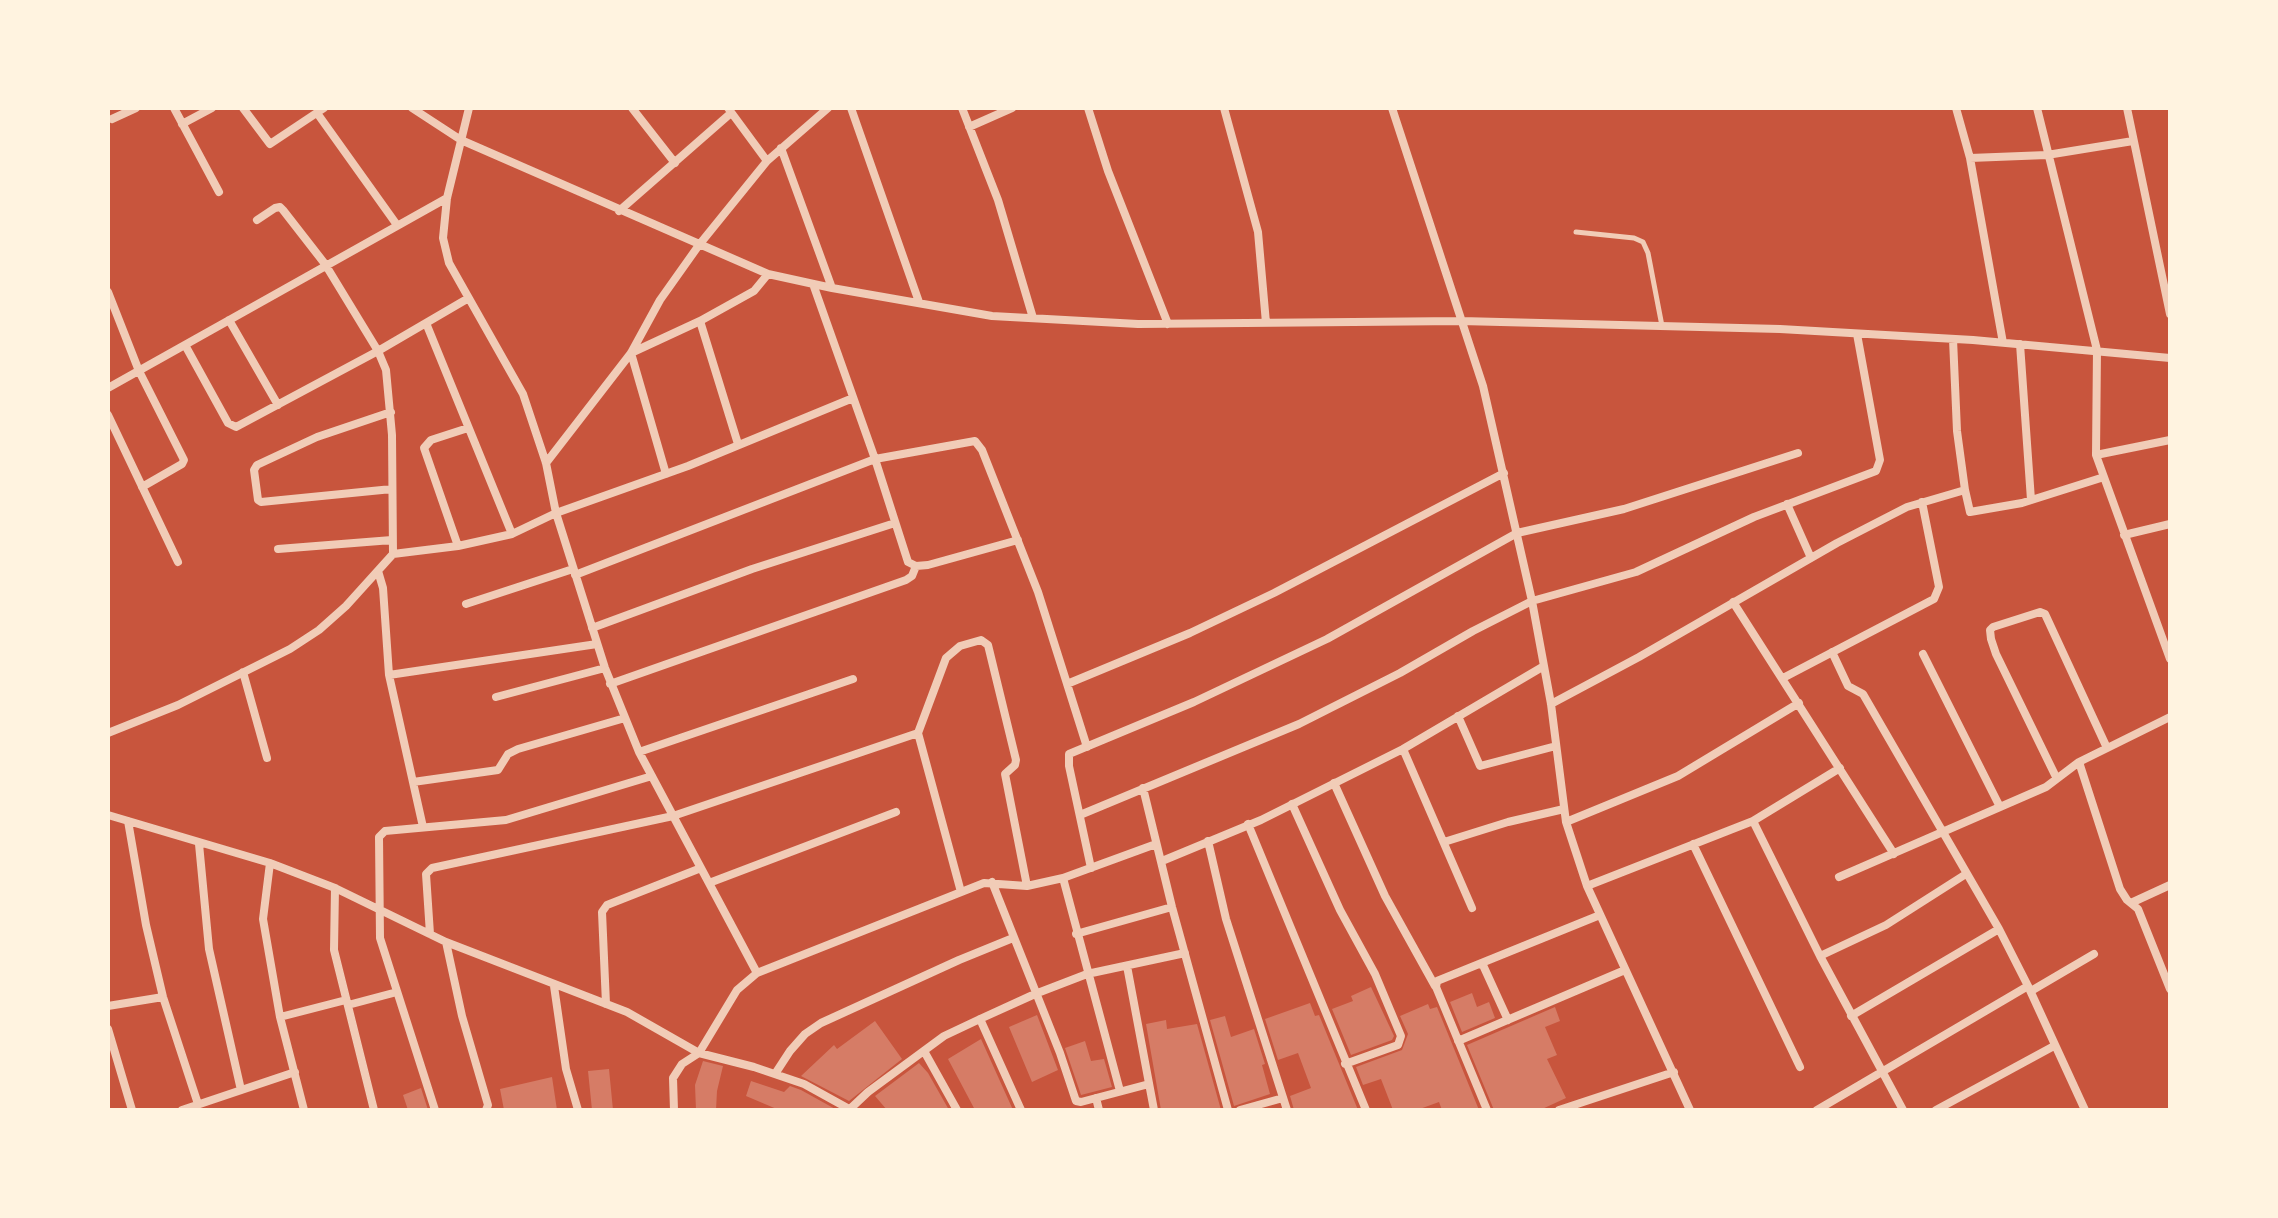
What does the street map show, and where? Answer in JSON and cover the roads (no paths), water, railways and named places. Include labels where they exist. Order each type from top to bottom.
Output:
[{"type":"street","points":[[112,119],[136,108]]},
{"type":"street","points":[[174,108],[219,192]]},
{"type":"street","points":[[182,124],[212,108]]},
{"type":"street","points":[[243,108],[270,144],[320,111],[397,225]]},
{"type":"street","points":[[412,108],[461,140],[768,274],[992,316],[1168,324],[1461,321],[1662,326],[1953,339],[2170,358]]},
{"type":"street","points":[[469,108],[447,198],[443,238],[449,263],[523,394],[546,463],[556,513],[597,644],[639,752],[757,973]]},
{"type":"street","points":[[632,108],[675,163]]},
{"type":"street","points":[[851,108],[919,302]]},
{"type":"street","points":[[962,108],[998,200],[1033,318]]},
{"type":"street","points":[[969,127],[1012,108]]},
{"type":"street","points":[[1088,108],[1108,171],[1168,324]]},
{"type":"street","points":[[1224,108],[1258,232],[1266,323]]},
{"type":"street","points":[[1392,108],[1483,386],[1532,601],[1551,704],[1566,822],[1587,886],[1690,1110]]},
{"type":"street","points":[[1956,108],[1970,158],[2003,343]]},
{"type":"street","points":[[2037,108],[2097,350],[2096,455],[2170,659]]},
{"type":"street","points":[[2127,108],[2170,314]]},
{"type":"street","points":[[546,463],[631,353],[660,300],[699,245],[767,161],[826,109]]},
{"type":"street","points":[[619,211],[675,163],[729,110],[767,161]]},
{"type":"street","points":[[1970,158],[2047,155],[2133,141]]},
{"type":"street","points":[[781,148],[832,288]]},
{"type":"street","points":[[108,388],[447,198]]},
{"type":"street","points":[[257,220],[280,207],[325,264],[378,351],[386,370],[391,412],[393,554]]},
{"type":"street","points":[[631,353],[700,321],[754,291],[768,274]]},
{"type":"street","points":[[813,284],[908,562],[916,566],[1018,540]]},
{"type":"street","points":[[108,292],[112,315],[184,460],[142,487]]},
{"type":"street","points":[[185,345],[232,427],[378,351],[467,299]]},
{"type":"street","points":[[229,320],[278,405]]},
{"type":"street","points":[[700,321],[738,444]]},
{"type":"street","points":[[426,323],[512,534]]},
{"type":"street","points":[[1080,815],[1312,718],[1532,601],[1636,572],[1787,504],[1876,471],[1880,466],[1857,334]]},
{"type":"street","points":[[1953,339],[1957,431],[1968,508],[1974,513],[2031,500],[2104,477]]},
{"type":"street","points":[[2020,344],[2031,500]]},
{"type":"street","points":[[631,353],[666,474]]},
{"type":"street","points":[[108,733],[178,705],[290,649],[319,630],[346,606],[393,554],[458,546],[512,534],[556,513],[666,474],[853,398]]},
{"type":"street","points":[[391,412],[317,437],[257,465],[254,470],[258,500],[261,502],[392,489]]},
{"type":"street","points":[[108,415],[178,562]]},
{"type":"street","points":[[458,546],[424,448],[431,440],[468,428]]},
{"type":"street","points":[[466,604],[574,572],[875,459],[975,441],[982,450],[1038,592],[1087,747]]},
{"type":"street","points":[[2096,455],[2170,441]]},
{"type":"street","points":[[1091,868],[1069,754],[1194,702],[1327,639],[1517,533],[1624,509],[1798,453]]},
{"type":"street","points":[[1067,684],[1190,633],[1287,587],[1504,473]]},
{"type":"street","points":[[1551,704],[1907,507],[1965,490]]},
{"type":"street","points":[[1783,678],[1934,599],[1939,587],[1922,502]]},
{"type":"street","points":[[1787,504],[1811,558]]},
{"type":"street","points":[[592,628],[752,569],[895,523]]},
{"type":"street","points":[[2124,535],[2170,524]]},
{"type":"street","points":[[278,549],[392,540]]},
{"type":"street","points":[[610,684],[906,580],[912,576],[916,566]]},
{"type":"street","points":[[378,571],[383,588],[389,675],[423,827]]},
{"type":"street","points":[[1733,602],[1894,854]]},
{"type":"street","points":[[2056,777],[1996,654],[1991,639],[1990,630],[1993,627],[2040,612],[2045,614],[2107,748]]},
{"type":"street","points":[[961,892],[918,733],[946,658],[960,646],[985,641],[1016,760],[1005,774],[1027,886]]},
{"type":"street","points":[[389,675],[597,644]]},
{"type":"street","points":[[1832,652],[1848,686],[1857,688],[1863,694],[1999,929],[2084,1107],[2073,1110]]},
{"type":"street","points":[[1923,654],[2000,807]]},
{"type":"street","points":[[1162,861],[1266,818],[1403,749],[1544,666]]},
{"type":"street","points":[[496,697],[605,668]]},
{"type":"street","points":[[243,672],[267,758]]},
{"type":"street","points":[[639,752],[853,679]]},
{"type":"street","points":[[1566,822],[1678,776],[1799,703]]},
{"type":"street","points":[[1458,716],[1480,766],[1556,746]]},
{"type":"street","points":[[1839,877],[2046,787],[2079,762],[2170,717]]},
{"type":"street","points":[[413,782],[498,770],[508,754],[518,749],[625,718]]},
{"type":"street","points":[[430,934],[428,870],[673,816],[918,733]]},
{"type":"street","points":[[1403,749],[1472,908]]},
{"type":"street","points":[[2079,762],[2120,889],[2138,909],[2170,989]]},
{"type":"street","points":[[1587,886],[1753,821],[1840,768]]},
{"type":"street","points":[[435,1110],[380,938],[379,837],[385,831],[506,820],[652,776]]},
{"type":"street","points":[[1334,783],[1385,896],[1436,987],[1487,1110]]},
{"type":"street","points":[[1143,788],[1228,1110]]},
{"type":"street","points":[[1292,804],[1340,910],[1375,974],[1401,1036],[1398,1045],[1345,1064]]},
{"type":"street","points":[[1444,842],[1564,809]]},
{"type":"street","points":[[709,883],[896,812]]},
{"type":"street","points":[[108,815],[270,863],[335,888],[446,942],[627,1012],[699,1053],[804,1084],[851,1110],[868,1092],[944,1036],[980,1019],[1087,974],[1185,953]]},
{"type":"street","points":[[128,821],[146,925],[163,997],[198,1104]]},
{"type":"street","points":[[1753,821],[1851,1016],[1903,1110]]},
{"type":"street","points":[[1248,824],[1366,1110]]},
{"type":"street","points":[[1208,841],[1226,919],[1287,1110]]},
{"type":"street","points":[[199,844],[209,949],[241,1090]]},
{"type":"street","points":[[674,1110],[673,1078],[682,1064],[699,1053],[737,990],[757,973],[961,892],[992,882],[1027,886],[1063,878],[1156,844]]},
{"type":"street","points":[[1693,844],[1800,1067]]},
{"type":"street","points":[[270,863],[263,919],[280,1017],[304,1110]]},
{"type":"street","points":[[606,1004],[602,912],[607,905],[701,868]]},
{"type":"street","points":[[1820,956],[1886,925],[1966,874]]},
{"type":"street","points":[[1063,878],[1120,1091]]},
{"type":"street","points":[[992,882],[1076,1101],[1149,1084]]},
{"type":"street","points":[[2133,902],[2170,885]]},
{"type":"street","points":[[335,888],[334,950],[374,1110]]},
{"type":"street","points":[[1076,934],[1172,907]]},
{"type":"street","points":[[1436,987],[1439,980],[1600,915]]},
{"type":"street","points":[[1851,1016],[1999,929]]},
{"type":"street","points":[[775,1074],[805,1034],[821,1023],[1013,938]]},
{"type":"street","points":[[446,942],[462,1016],[488,1105],[486,1110]]},
{"type":"street","points":[[1817,1110],[1880,1071],[2094,954]]},
{"type":"street","points":[[1482,963],[1508,1020]]},
{"type":"street","points":[[1127,966],[1154,1110]]},
{"type":"street","points":[[1458,1041],[1625,970]]},
{"type":"street","points":[[554,986],[566,1069],[578,1110]]},
{"type":"street","points":[[280,1017],[397,992]]},
{"type":"street","points":[[108,1006],[163,997]]},
{"type":"street","points":[[980,1019],[1021,1110]]},
{"type":"street","points":[[108,1029],[132,1110]]},
{"type":"street","points":[[1936,1110],[2054,1046]]},
{"type":"street","points":[[924,1051],[957,1110]]},
{"type":"street","points":[[182,1110],[295,1072]]},
{"type":"street","points":[[1559,1110],[1674,1072]]},
{"type":"street","points":[[1096,1098],[1099,1110]]},
{"type":"street","points":[[1240,1110],[1283,1098]]},
{"type":"lane","points":[[1576,232],[1634,238],[1643,242],[1648,253],[1662,326]]}]
